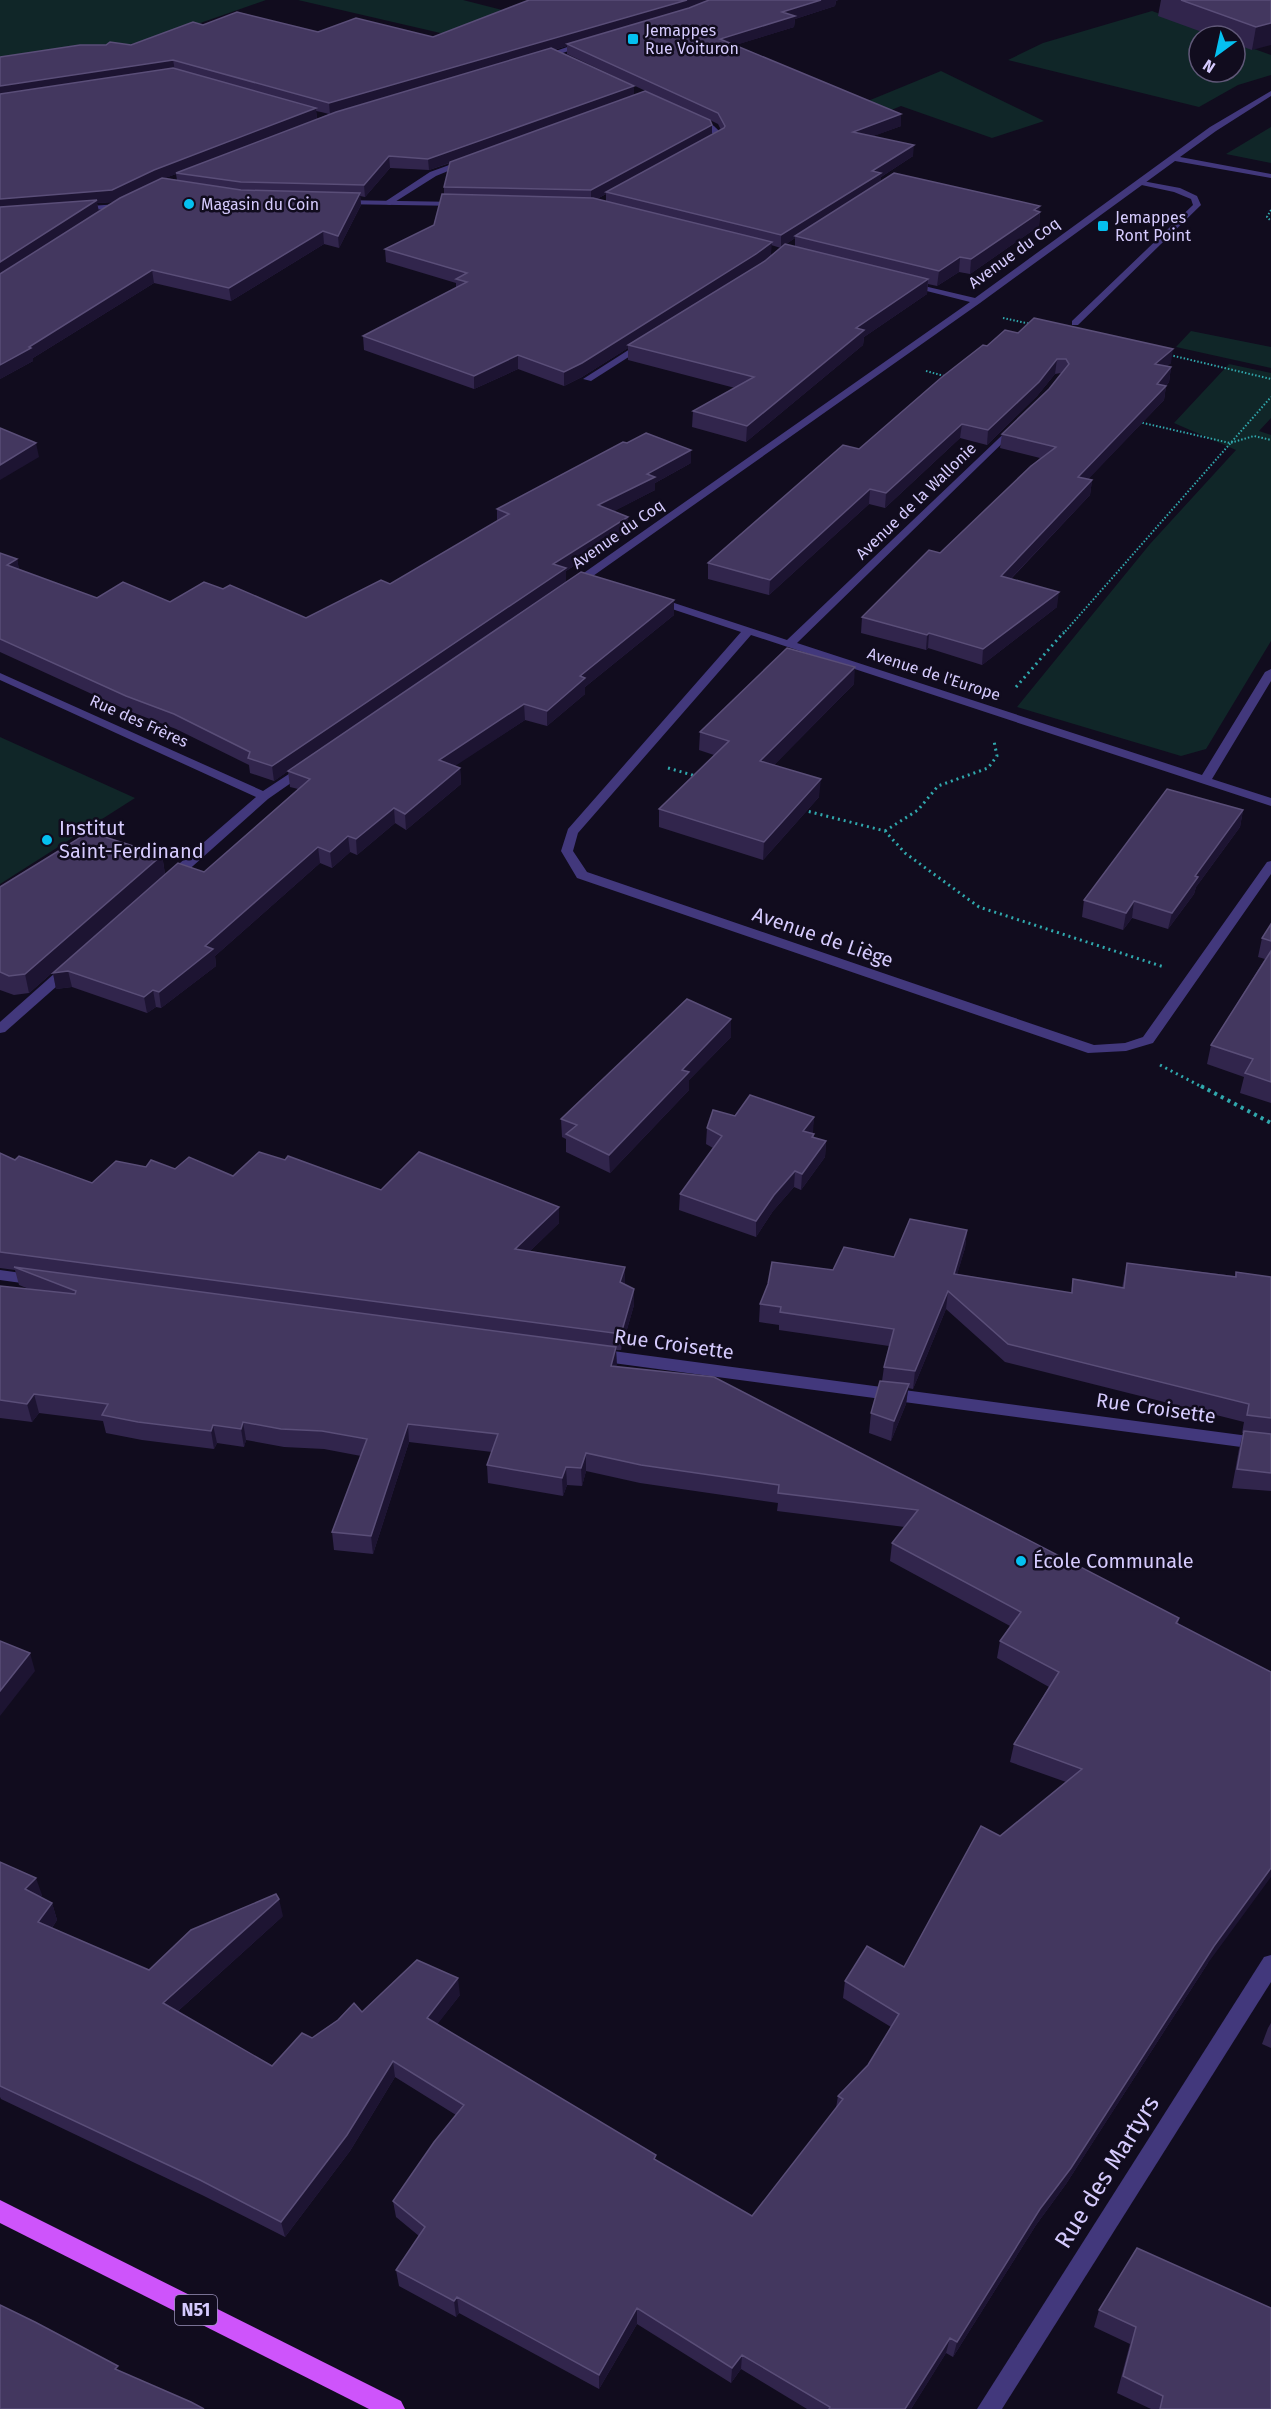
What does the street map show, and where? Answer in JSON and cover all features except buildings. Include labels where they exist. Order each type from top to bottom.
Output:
[{"type":"main road","name":"N51","points":[[0,2211],[393,2409]]},
{"type":"street","points":[[531,60],[594,42]]},
{"type":"street","points":[[553,54],[563,59]]},
{"type":"street","name":"Avenue du Coq","points":[[557,596],[592,578],[1173,158],[1243,109],[1271,93]]},
{"type":"street","name":"Avenue du Coq","points":[[1243,109],[1271,104]]},
{"type":"street","points":[[685,115],[714,128],[719,138],[702,147]]},
{"type":"street","points":[[387,203],[433,174],[478,158]]},
{"type":"street","points":[[1173,158],[1271,176]]},
{"type":"street","points":[[1075,323],[1197,205],[1194,198],[1177,190],[1140,182]]},
{"type":"street","points":[[98,219],[128,201]]},
{"type":"street","points":[[331,201],[467,204]]},
{"type":"street","points":[[71,210],[118,206]]},
{"type":"street","points":[[897,281],[977,301]]},
{"type":"street","points":[[588,379],[654,338]]},
{"type":"street","name":"Avenue de la Wallonie","points":[[789,644],[1025,416]]},
{"type":"street","name":"Avenue de l'Europe","points":[[640,594],[1271,802]]},
{"type":"street","name":"Avenue de Liège","points":[[748,631],[572,832],[567,851],[582,874],[1093,1050],[1126,1047],[1148,1040],[1271,865]]},
{"type":"street","points":[[1205,781],[1271,672]]},
{"type":"street","name":"Rue des Frères","points":[[0,676],[264,796]]},
{"type":"street","points":[[159,889],[264,796],[313,763]]},
{"type":"street","points":[[0,1029],[79,959]]},
{"type":"street","points":[[0,1275],[48,1282]]},
{"type":"street","name":"Rue Croisette","points":[[582,1353],[1271,1445]]},
{"type":"street","name":"Rue des Martyrs","points":[[989,2409],[1271,1964]]},
{"type":"path","points":[[1271,210],[1267,217],[1271,221]]},
{"type":"path","points":[[964,309],[1031,324]]},
{"type":"path","points":[[1167,355],[1271,379]]},
{"type":"path","points":[[891,362],[951,378]]},
{"type":"path","points":[[885,831],[918,810],[938,786],[988,768],[998,756],[988,724],[995,712],[1271,397]]},
{"type":"path","points":[[1130,420],[1230,443],[1254,436],[1271,440]]},
{"type":"path","points":[[637,758],[709,780]]},
{"type":"path","points":[[802,810],[885,831],[905,853],[979,908],[1193,976]]},
{"type":"path","points":[[1126,1047],[1271,1123]]},
{"type":"green space","points":[[0,0],[266,0],[146,42],[0,61]]},
{"type":"green space","points":[[298,0],[463,0],[522,15],[462,38]]},
{"type":"green space","points":[[1152,11],[1187,24],[1187,84],[1241,84],[1199,107],[1008,60],[1043,43]]},
{"type":"green space","points":[[1247,46],[1271,55],[1271,75],[1247,82]]},
{"type":"green space","points":[[941,71],[1044,121],[992,138],[901,106],[794,150],[768,142]]},
{"type":"green space","points":[[1271,127],[1271,163],[1226,154]]},
{"type":"green space","points":[[1191,331],[1271,347],[1271,368],[1176,347]]},
{"type":"green space","points":[[1229,364],[1271,373],[1271,418],[1259,431],[1271,435],[1271,641],[1206,749],[1181,756],[1017,707],[1150,544],[1236,450],[1174,423]]},
{"type":"green space","points":[[0,737],[135,798],[0,884]]},
{"type":"place","name":"Jemappes Rue Voituron","points":[[633,39]]},
{"type":"place","name":"Magasin du Coin","points":[[189,204]]},
{"type":"place","name":"Jemappes Ront Point","points":[[1103,226]]},
{"type":"place","name":"Institut Saint-Ferdinand","points":[[47,840]]},
{"type":"place","name":"École Communale","points":[[1021,1561]]}]
